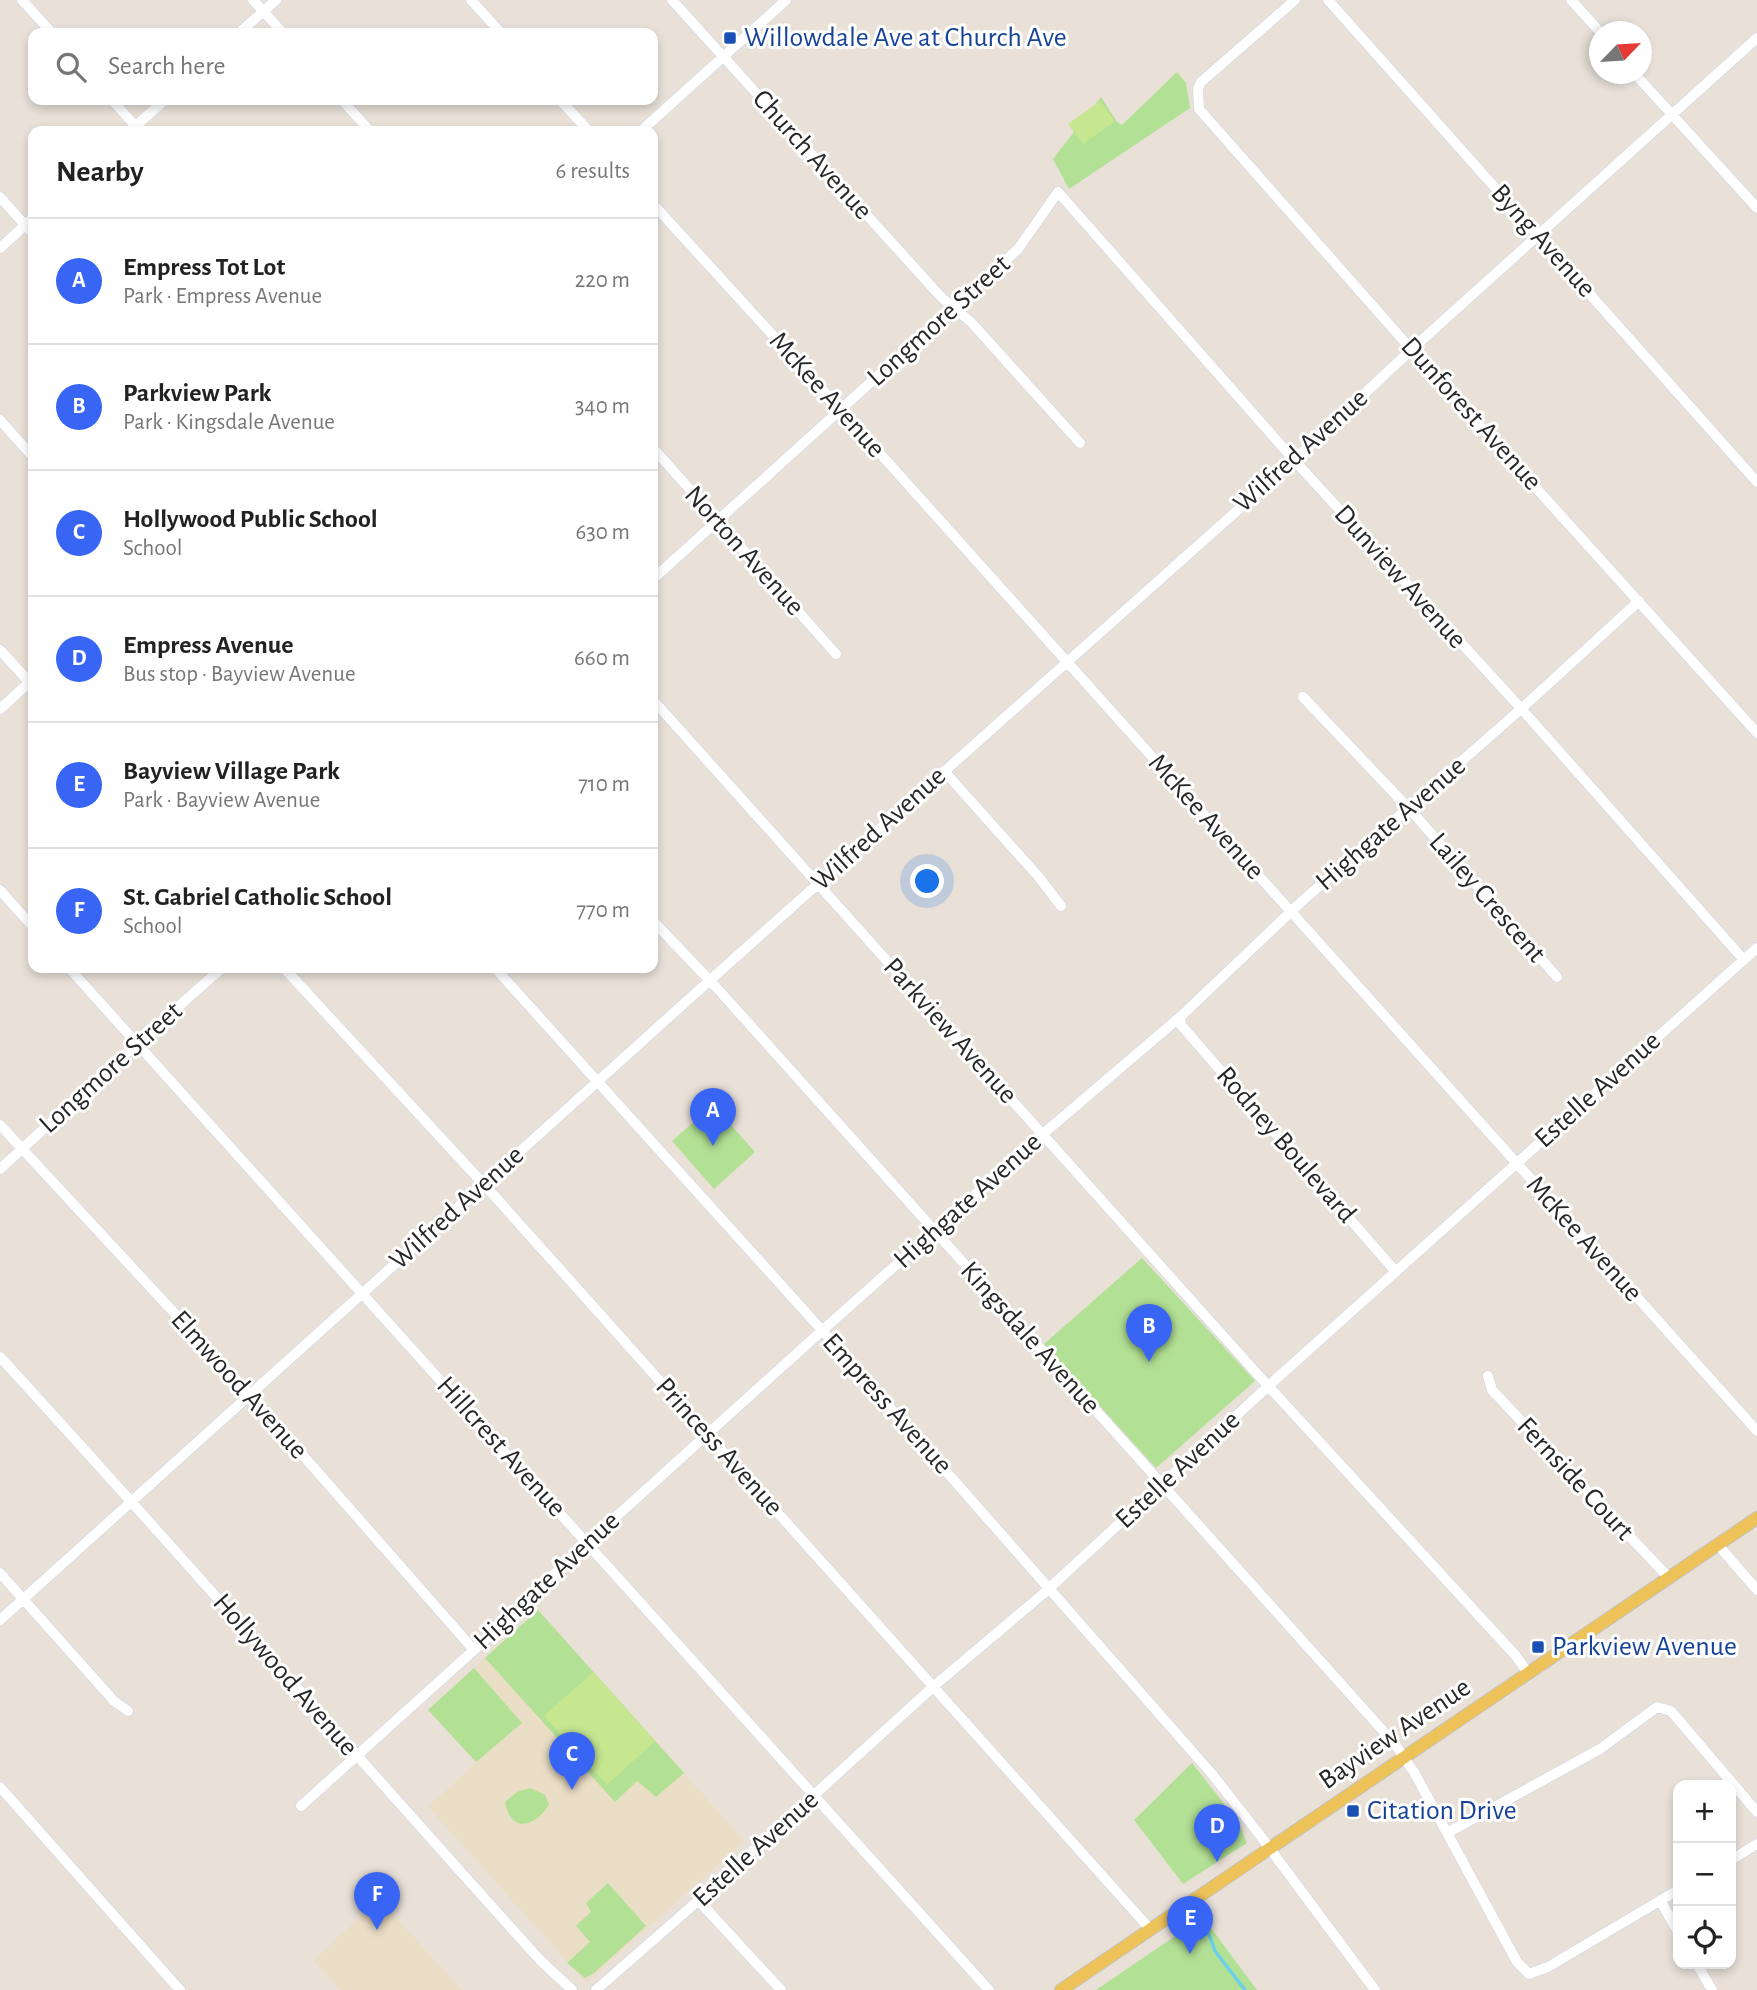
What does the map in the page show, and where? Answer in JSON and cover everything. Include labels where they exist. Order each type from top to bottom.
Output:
[{"type":"main road","name":"Bayview Avenue","points":[[1061,1990],[1757,1518]]},
{"type":"street","points":[[22,0],[47,28]]},
{"type":"street","points":[[253,0],[278,28]]},
{"type":"street","points":[[245,28],[276,0]]},
{"type":"street","points":[[471,0],[496,28]]},
{"type":"street","name":"Church Avenue","points":[[672,0],[941,297],[971,322],[1080,443]]},
{"type":"street","points":[[647,126],[786,0]]},
{"type":"street","name":"Dunforest Avenue","points":[[1295,0],[1201,82],[1198,89],[1199,109],[1757,733]]},
{"type":"street","name":"Byng Avenue","points":[[1328,0],[1757,482]]},
{"type":"street","points":[[1571,0],[1589,21]]},
{"type":"street","name":"Wilfred Avenue","points":[[0,1620],[817,883],[1293,460],[1757,38]]},
{"type":"street","points":[[1644,84],[1757,208]]},
{"type":"street","points":[[116,105],[132,126]]},
{"type":"street","points":[[139,126],[160,105]]},
{"type":"street","points":[[347,105],[365,126]]},
{"type":"street","points":[[565,105],[584,126]]},
{"type":"street","name":"Longmore Street","points":[[658,575],[1018,249],[1058,192]]},
{"type":"street","name":"Dunview Avenue","points":[[1058,192],[1293,460],[1521,709],[1744,960]]},
{"type":"street","points":[[0,197],[28,220]]},
{"type":"street","name":"McKee Avenue","points":[[658,209],[1757,1431]]},
{"type":"street","points":[[0,248],[28,222]]},
{"type":"street","points":[[0,420],[28,451]]},
{"type":"street","name":"Norton Avenue","points":[[658,454],[836,653]]},
{"type":"street","name":"Highgate Avenue","points":[[301,1806],[822,1331],[1043,1134],[1180,1017],[1291,911],[1521,709],[1639,601]]},
{"type":"street","points":[[0,650],[28,679]]},
{"type":"street","points":[[0,709],[28,686]]},
{"type":"street","name":"Lailey Crescent","points":[[1303,696],[1409,808],[1557,977]]},
{"type":"street","name":"Parkview Avenue","points":[[658,706],[1269,1386],[1516,1656],[1528,1674]]},
{"type":"street","points":[[944,771],[1038,876],[1061,906]]},
{"type":"street","points":[[0,890],[28,921]]},
{"type":"street","name":"Kingsdale Avenue","points":[[658,926],[1405,1757],[1517,1962],[1529,1974],[1548,1967],[1660,1900]]},
{"type":"street","name":"Estelle Avenue","points":[[596,1990],[934,1686],[1050,1588],[1269,1386],[1757,948]]},
{"type":"street","name":"Hillcrest Avenue","points":[[74,973],[989,1990]]},
{"type":"street","name":"Longmore Street","points":[[0,1170],[216,973]]},
{"type":"street","name":"Princess Avenue","points":[[289,973],[483,1184],[1150,1930]]},
{"type":"street","name":"Empress Avenue","points":[[500,973],[1050,1588],[1212,1774],[1270,1849]]},
{"type":"street","name":"Rodney Boulevard","points":[[1180,1017],[1181,1024],[1396,1272]]},
{"type":"street","name":"Elmwood Avenue","points":[[0,1125],[250,1395],[474,1650]]},
{"type":"street","name":"Hollywood Avenue","points":[[0,1357],[132,1500],[355,1756],[540,1960],[572,1990]]},
{"type":"street","name":"Fernside Court","points":[[1488,1376],[1492,1390],[1669,1578]]},
{"type":"street","points":[[1717,1545],[1757,1590]]},
{"type":"street","points":[[0,1573],[114,1701],[128,1711]]},
{"type":"street","points":[[1447,1833],[1600,1749],[1657,1707],[1671,1711],[1757,1812]]},
{"type":"street","points":[[0,1787],[180,1990]]},
{"type":"street","points":[[1736,1857],[1757,1844]]},
{"type":"street","points":[[1270,1849],[1375,1990]]},
{"type":"street","points":[[1673,1893],[1660,1900],[1673,1923]]},
{"type":"street","points":[[698,1900],[781,1990]]},
{"type":"street","points":[[1700,1969],[1713,1990]]},
{"type":"shaded area","points":[[538,1610],[745,1841],[586,1983],[428,1807],[476,1762],[428,1710]]},
{"type":"shaded area","points":[[379,1899],[462,1990],[340,1990],[313,1961]]},
{"type":"green space","points":[[1177,72],[1186,83],[1190,108],[1069,189],[1053,159],[1101,97],[1117,122],[1122,125]]},
{"type":"green space","points":[[1100,101],[1115,121],[1083,144],[1068,124]]},
{"type":"green space","points":[[713,1105],[755,1152],[714,1189],[672,1141]]},
{"type":"green space","points":[[1142,1258],[1255,1381],[1156,1468],[1044,1344]]},
{"type":"green space","points":[[538,1610],[684,1773],[656,1797],[637,1781],[615,1802],[485,1658]]},
{"type":"green space","points":[[474,1668],[522,1723],[476,1762],[428,1710]]},
{"type":"green space","points":[[593,1672],[655,1741],[607,1785],[544,1716]]},
{"type":"green space","points":[[1192,1763],[1239,1823],[1247,1843],[1183,1884],[1134,1820]]},
{"type":"green space","points":[[530,1788],[545,1795],[549,1805],[531,1822],[518,1823],[512,1819],[505,1802],[517,1792]]},
{"type":"green space","points":[[608,1883],[646,1926],[585,1978],[567,1963],[590,1942],[576,1926],[591,1912],[586,1903]]},
{"type":"green space","points":[[1203,1917],[1257,1990],[1096,1990]]},
{"type":"waterway","points":[[1205,1924],[1215,1951],[1245,1990]]},
{"type":"place","name":"Willowdale Ave at Church Ave","points":[[730,38]]},
{"type":"place","name":"Empress Tot Lot","points":[[713,1146]]},
{"type":"place","name":"Parkview Park","points":[[1149,1362]]},
{"type":"place","name":"Parkview Avenue","points":[[1538,1647]]},
{"type":"place","name":"Hollywood Public School","points":[[572,1790]]},
{"type":"place","name":"Citation Drive","points":[[1353,1811]]},
{"type":"place","name":"Empress Avenue","points":[[1217,1862]]},
{"type":"place","name":"St. Gabriel Catholic School","points":[[377,1930]]},
{"type":"place","name":"Bayview Village Park","points":[[1190,1954]]}]
